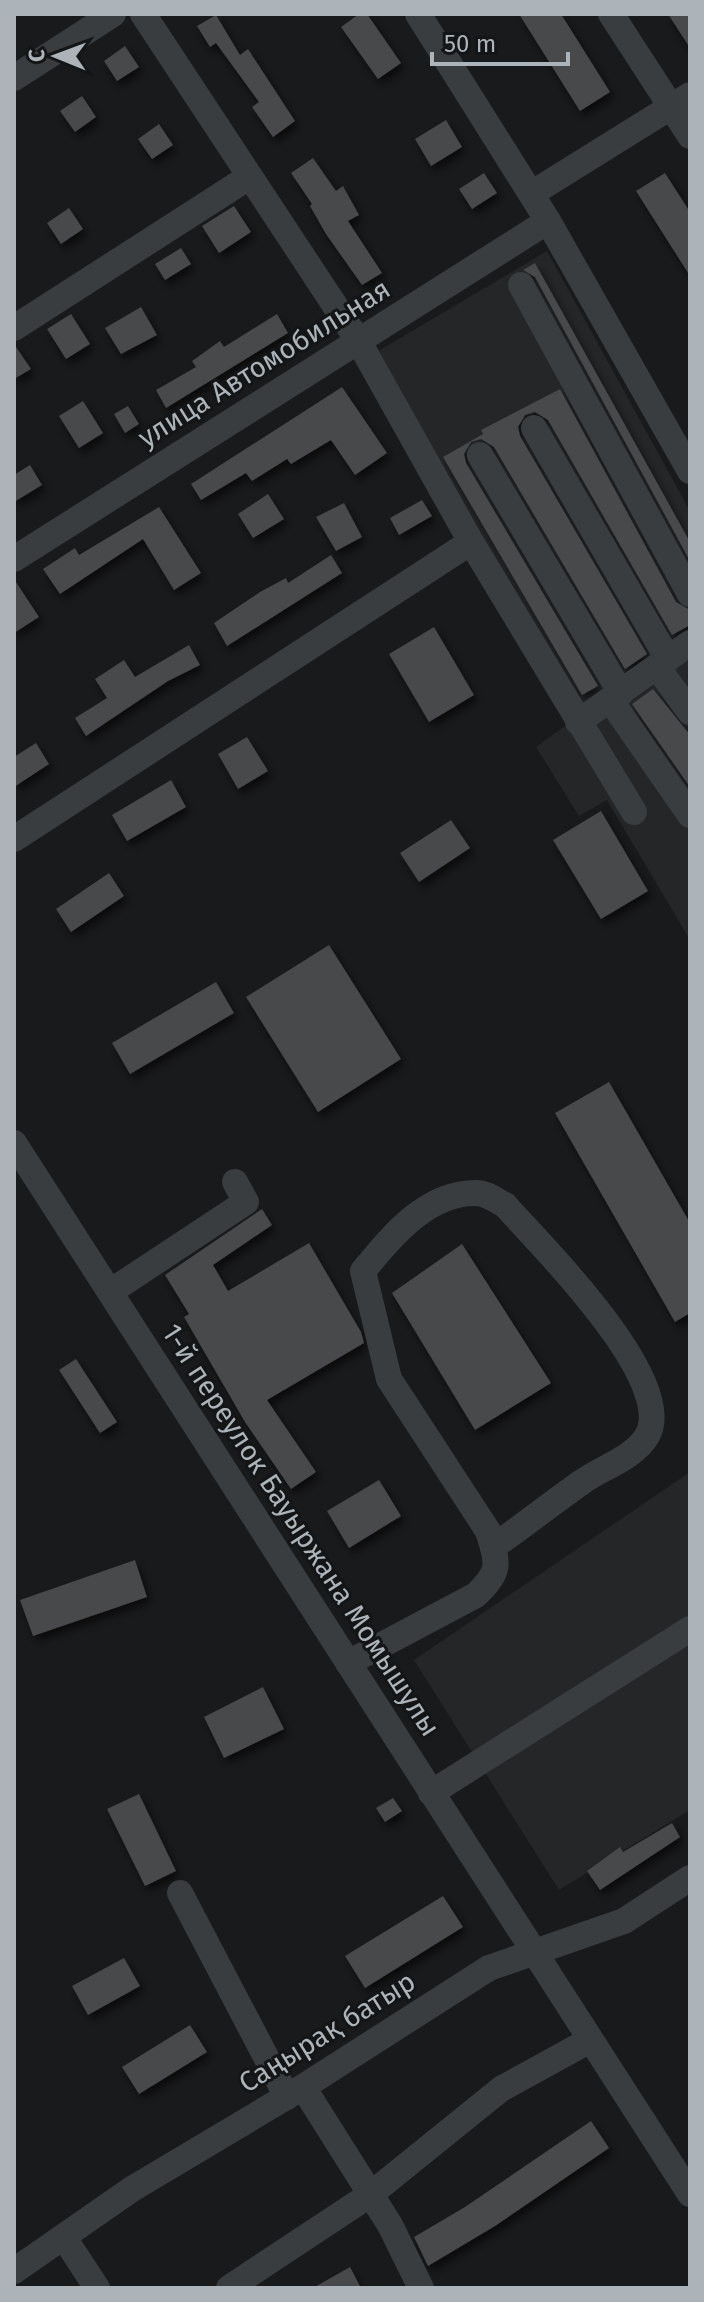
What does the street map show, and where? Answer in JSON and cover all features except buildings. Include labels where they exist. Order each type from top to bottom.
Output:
[{"type":"street","points":[[14,78],[113,14]]},
{"type":"street","points":[[143,14],[359,342],[471,542],[634,812]]},
{"type":"street","points":[[418,14],[548,221],[690,471]]},
{"type":"street","points":[[618,17],[680,101],[690,136]]},
{"type":"street","points":[[531,194],[680,101]]},
{"type":"street","points":[[14,328],[249,177]]},
{"type":"street","name":"улица Автомобильная","points":[[14,559],[548,221]]},
{"type":"street","points":[[521,285],[690,594]]},
{"type":"street","points":[[534,428],[690,712]]},
{"type":"street","points":[[480,455],[616,697],[690,815]]},
{"type":"street","points":[[14,839],[471,542]]},
{"type":"street","points":[[578,722],[690,643]]},
{"type":"street","name":"1-й переулок Бауыржана Момышулы","points":[[14,1143],[533,1952]]},
{"type":"street","points":[[110,1292],[246,1202],[235,1182]]},
{"type":"street","points":[[348,1663],[476,1595],[492,1580],[498,1563],[493,1547],[488,1531],[389,1379],[363,1271],[403,1223],[449,1197],[480,1192],[505,1205],[619,1336],[645,1384],[650,1414],[647,1436],[627,1455],[584,1480],[493,1547]]},
{"type":"street","points":[[431,1793],[690,1629]]},
{"type":"street","name":"Саңырақ батыр","points":[[14,2271],[65,2239],[132,2189],[295,2092],[489,1968],[624,1921],[690,1878]]},
{"type":"street","points":[[180,1893],[295,2092],[371,2194],[421,2288]]},
{"type":"street","points":[[533,1952],[690,2194]]},
{"type":"street","points":[[229,2288],[371,2194],[501,2089],[590,2040]]},
{"type":"street","points":[[65,2239],[97,2288]]},
{"type":"shaded area","points":[[547,251],[690,511],[690,940],[607,800],[579,816],[536,747],[583,713],[375,353]]},
{"type":"shaded area","points":[[690,1472],[690,1810],[559,1890],[414,1660]]}]
